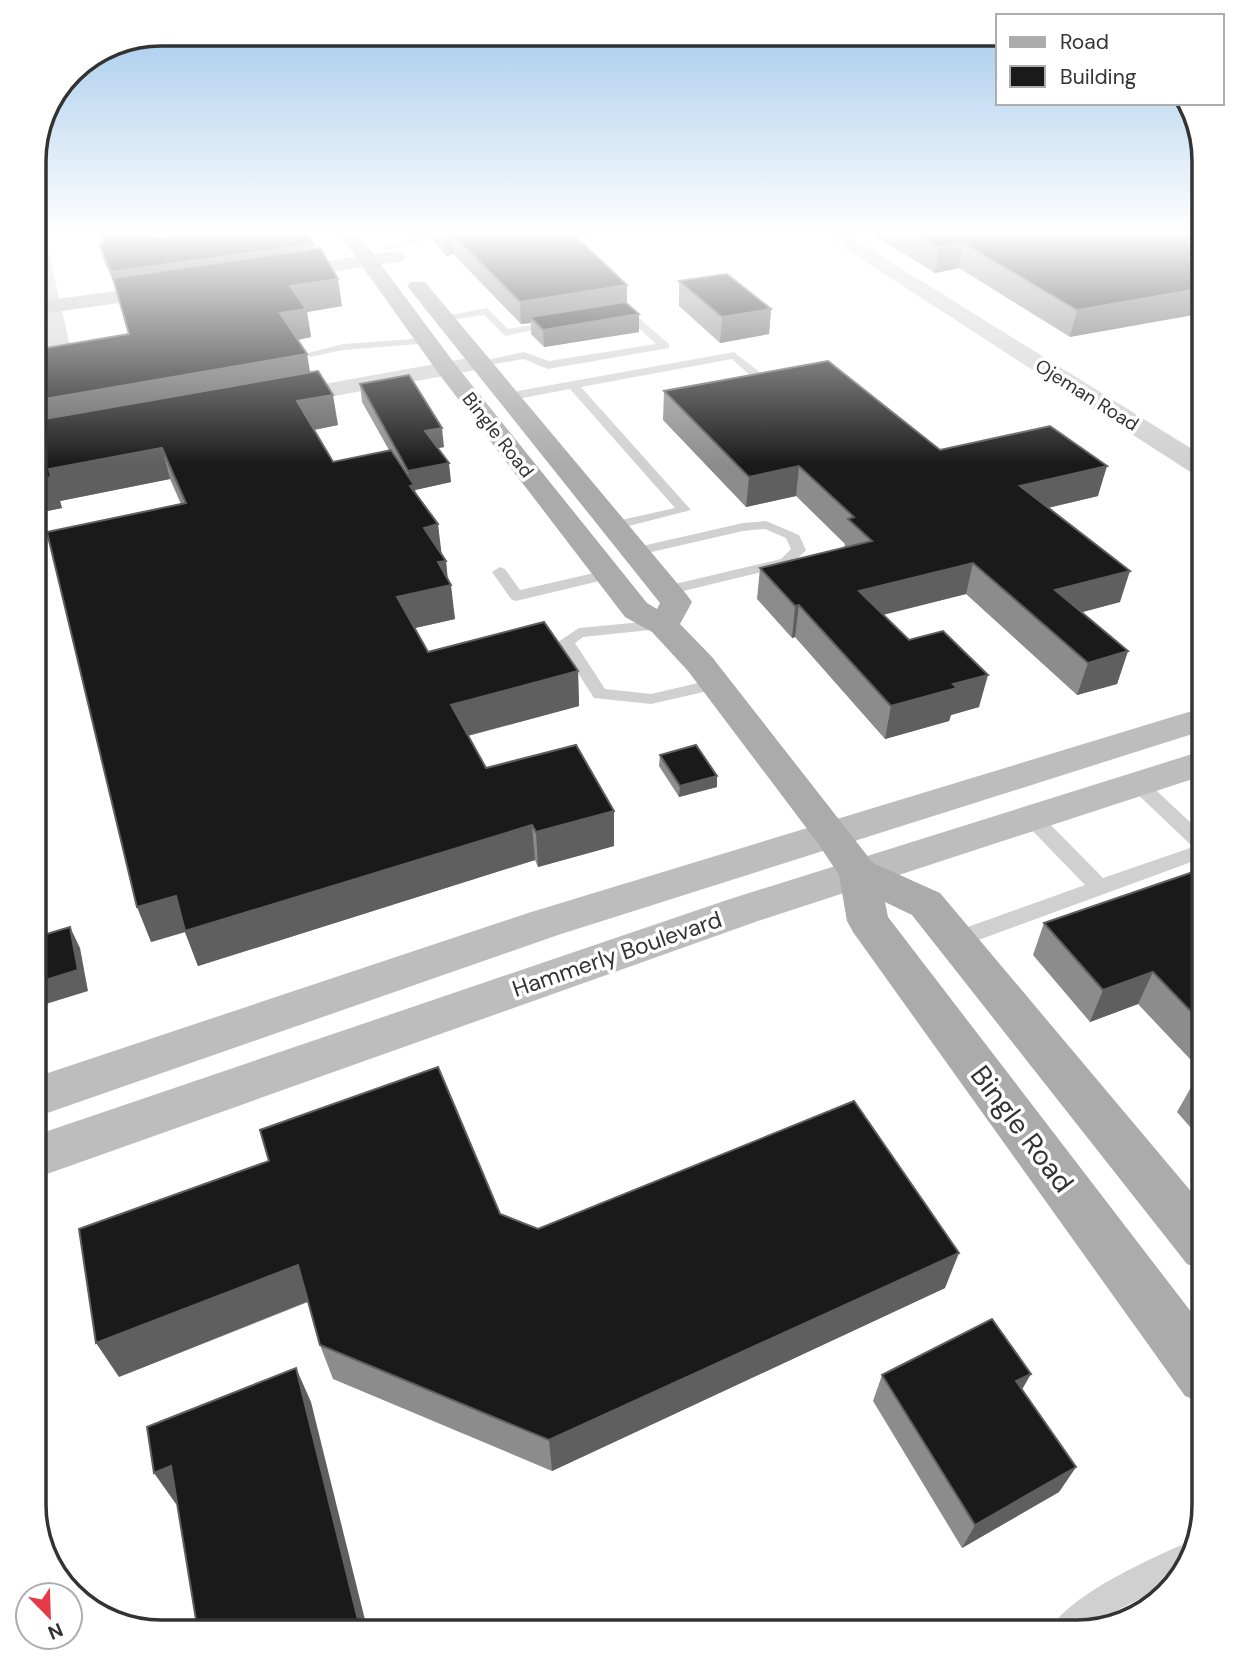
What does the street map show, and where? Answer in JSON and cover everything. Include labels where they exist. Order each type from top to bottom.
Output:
[{"type":"main road","name":"Bingle Road","points":[[411,309],[427,341],[447,369],[607,575],[636,610],[663,625],[715,684],[831,833],[859,873],[868,921],[1193,1360]]},
{"type":"main road","name":"Bingle Road","points":[[435,309],[667,590]]},
{"type":"main road","points":[[584,545],[623,538]]},
{"type":"main road","points":[[663,625],[676,601],[667,590]]},
{"type":"main road","points":[[46,1094],[543,924],[1193,722]]},
{"type":"main road","name":"Hammerly Boulevard","points":[[46,1153],[719,919],[1193,766]]},
{"type":"main road","points":[[859,873],[926,904],[1193,1232]]},
{"type":"street","name":"Ojeman Road","points":[[950,309],[1193,461]]},
{"type":"street","points":[[46,316],[61,359]]},
{"type":"street","points":[[258,403],[479,363]]},
{"type":"lane","points":[[443,318],[487,311],[524,355],[548,365],[665,346],[628,312],[614,314]]},
{"type":"lane","points":[[505,332],[573,321]]},
{"type":"lane","points":[[310,354],[343,347],[427,341]]},
{"type":"lane","points":[[479,363],[524,355]]},
{"type":"lane","points":[[507,397],[734,355],[775,391]]},
{"type":"lane","points":[[573,385],[684,510],[623,538]]},
{"type":"lane","points":[[623,538],[766,525],[792,535],[799,550],[786,562],[667,590]]},
{"type":"lane","points":[[500,572],[516,596],[607,575]]},
{"type":"lane","points":[[663,625],[579,633],[566,642],[600,694],[652,699],[715,684]]},
{"type":"lane","points":[[1137,783],[1193,837]]},
{"type":"lane","points":[[1031,817],[1100,887]]},
{"type":"lane","points":[[955,940],[1193,853]]},
{"type":"lane","points":[[1080,1620],[1103,1601],[1176,1564]]},
{"type":"building","points":[[122,309],[306,309],[280,313],[307,354],[46,399],[46,348],[129,334]]},
{"type":"building","points":[[583,309],[633,309],[639,314],[543,330],[530,317]]},
{"type":"building","points":[[712,309],[771,309],[722,317]]},
{"type":"building","points":[[828,361],[940,450],[1050,426],[1107,466],[1020,486],[1130,571],[1055,590],[1128,651],[1088,663],[973,563],[859,591],[909,640],[943,631],[988,675],[953,684],[957,688],[891,706],[799,605],[795,606],[760,568],[872,541],[848,519],[854,517],[799,466],[749,477],[664,391]]},
{"type":"building","points":[[318,371],[333,395],[297,401],[333,462],[391,450],[414,485],[410,486],[438,524],[424,528],[446,561],[438,562],[451,585],[397,597],[428,652],[544,622],[578,671],[451,705],[486,768],[576,745],[614,811],[536,832],[532,825],[185,931],[176,896],[137,907],[47,532],[186,503],[162,448],[49,469],[51,477],[46,478],[46,419]]},
{"type":"building","points":[[409,375],[442,428],[425,431],[449,463],[408,471],[360,384]]},
{"type":"building","points":[[696,745],[717,776],[680,786],[660,755]]},
{"type":"building","points":[[1193,872],[1193,1014],[1153,972],[1103,990],[1044,923]]},
{"type":"building","points":[[70,927],[78,970],[46,980],[46,934]]},
{"type":"building","points":[[438,1067],[500,1214],[538,1229],[854,1101],[959,1253],[549,1440],[320,1345],[298,1265],[96,1343],[79,1229],[269,1161],[260,1130]]},
{"type":"building","points":[[992,1319],[1031,1374],[1016,1381],[1076,1467],[975,1525],[882,1375]]},
{"type":"building","points":[[296,1368],[358,1620],[196,1620],[171,1466],[154,1473],[147,1427]]}]
